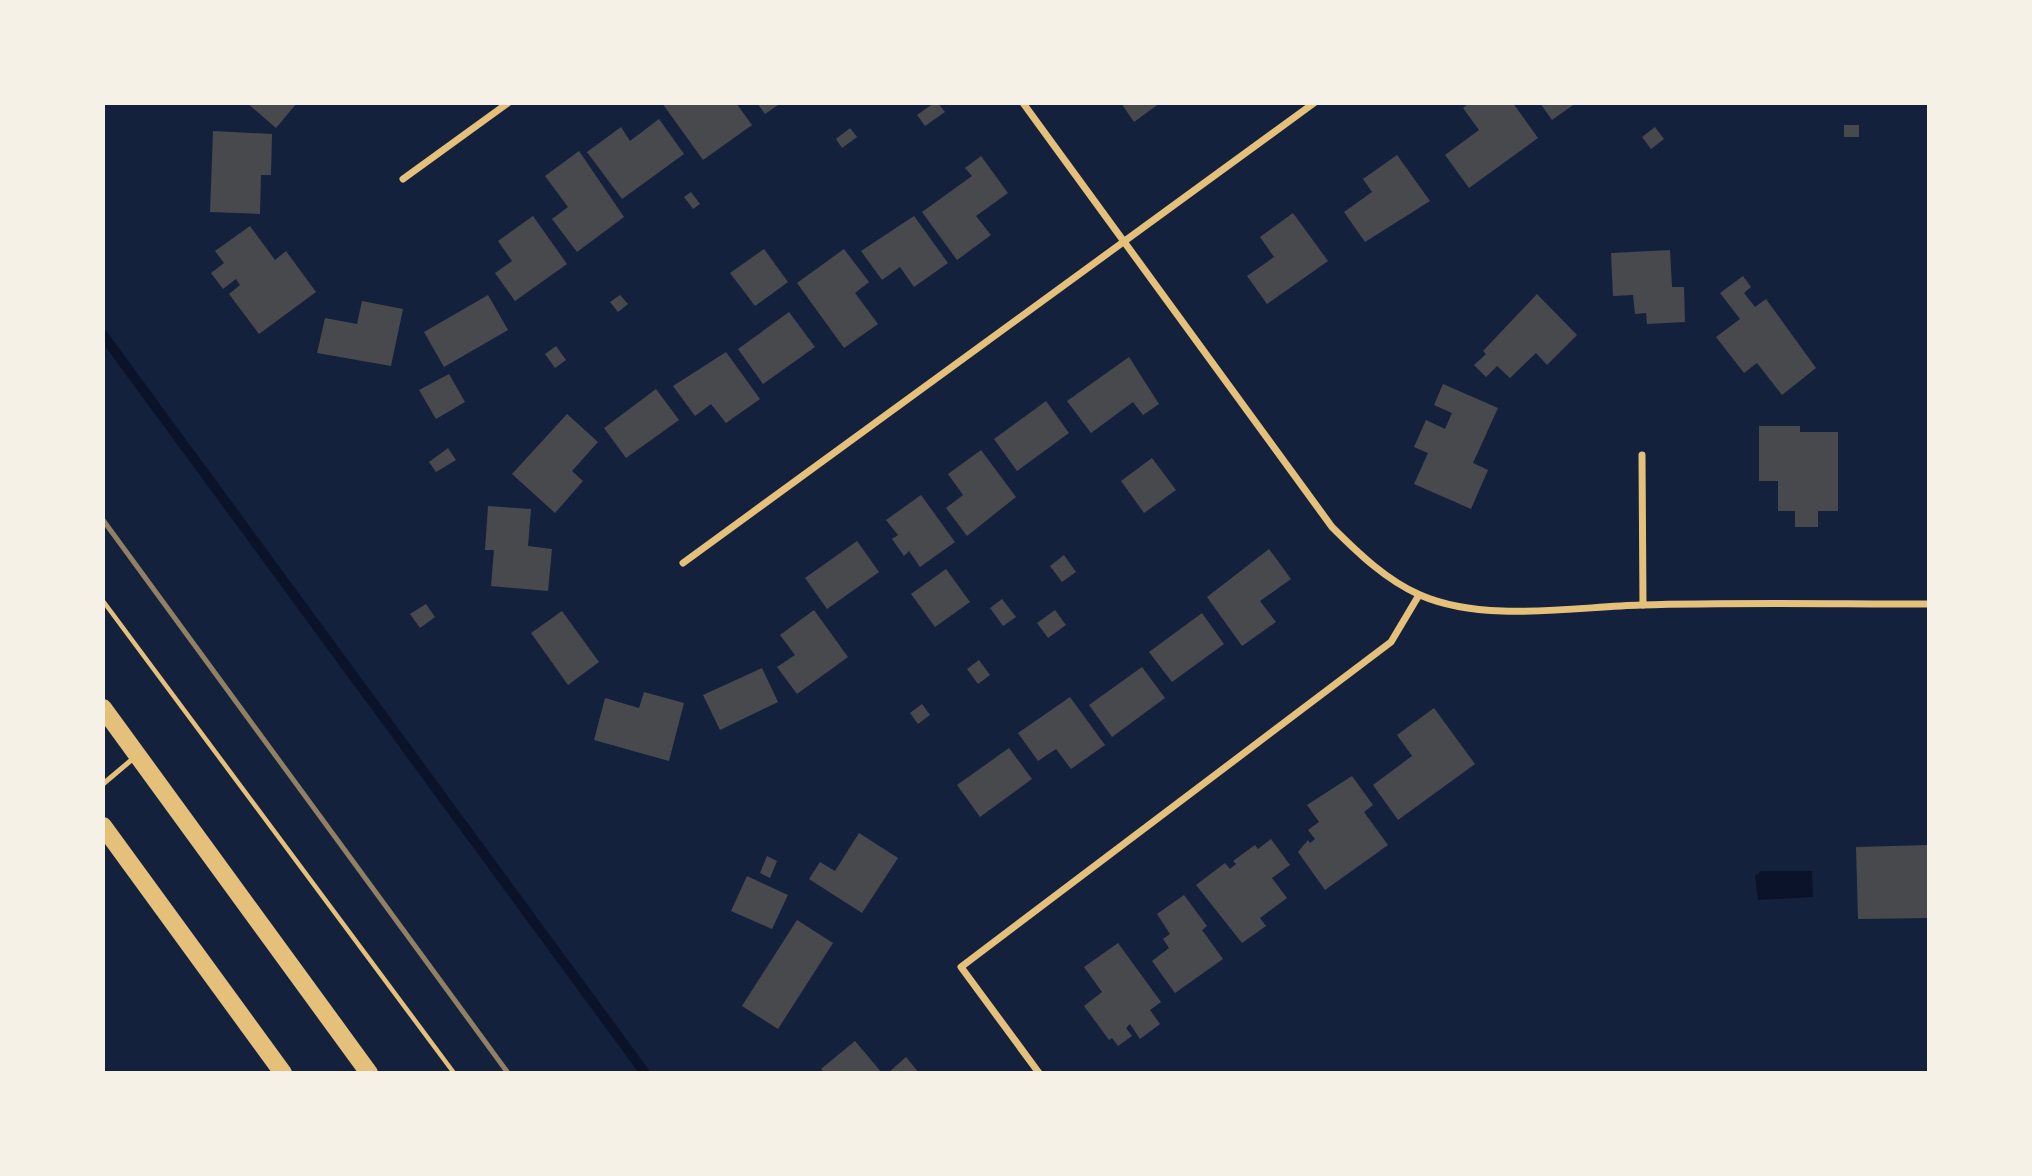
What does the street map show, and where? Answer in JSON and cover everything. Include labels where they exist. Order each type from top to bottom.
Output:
[{"type":"main road","points":[[103,708],[369,1073]]},
{"type":"main road","points":[[103,826],[284,1073]]},
{"type":"street","points":[[403,180],[508,103]]},
{"type":"street","points":[[1023,103],[1332,527],[1371,565],[1419,595],[1458,606],[1490,610],[1643,605],[1929,604]]},
{"type":"street","points":[[683,563],[1314,103]]},
{"type":"street","points":[[1642,455],[1643,605]]},
{"type":"street","points":[[1039,1073],[961,967],[1391,642],[1419,595]]},
{"type":"lane","points":[[103,784],[137,754]]},
{"type":"path","points":[[103,601],[454,1073]]},
{"type":"water","points":[[1761,871],[1812,871],[1813,897],[1758,900],[1755,876]]},
{"type":"building","points":[[247,103],[297,103],[276,128]]},
{"type":"building","points":[[662,103],[736,103],[752,125],[703,160]]},
{"type":"building","points":[[757,103],[781,103],[765,114]]},
{"type":"building","points":[[938,103],[945,112],[925,126],[917,115]]},
{"type":"building","points":[[1121,103],[1160,103],[1134,122]]},
{"type":"building","points":[[1469,103],[1513,103],[1538,138],[1469,188],[1445,155],[1479,130],[1463,108]]},
{"type":"building","points":[[1540,103],[1576,103],[1552,120]]},
{"type":"building","points":[[659,119],[684,154],[622,199],[587,152],[621,127],[630,141]]},
{"type":"building","points":[[1844,125],[1859,125],[1859,137],[1844,137]]},
{"type":"building","points":[[1655,127],[1664,139],[1651,149],[1642,137]]},
{"type":"building","points":[[850,128],[857,137],[842,148],[836,139]]},
{"type":"building","points":[[213,131],[272,134],[271,175],[261,175],[260,214],[210,212]]},
{"type":"building","points":[[579,151],[624,217],[577,252],[552,219],[568,207],[545,176]]},
{"type":"building","points":[[1397,155],[1430,201],[1365,242],[1344,212],[1372,192],[1363,179]]},
{"type":"building","points":[[981,156],[1008,193],[976,216],[991,235],[957,260],[922,212],[972,176],[965,168]]},
{"type":"building","points":[[691,192],[700,204],[693,209],[684,197]]},
{"type":"building","points":[[1293,213],[1328,261],[1267,304],[1247,276],[1274,257],[1260,237]]},
{"type":"building","points":[[533,216],[567,264],[515,301],[495,273],[512,261],[498,241]]},
{"type":"building","points":[[914,216],[948,263],[914,287],[900,267],[882,280],[861,251]]},
{"type":"building","points":[[250,226],[275,260],[286,251],[316,292],[259,334],[229,294],[240,285],[236,279],[223,289],[211,273],[224,263],[215,251]]},
{"type":"building","points":[[764,249],[788,282],[755,306],[730,273]]},
{"type":"building","points":[[844,249],[869,282],[855,293],[878,324],[844,348],[797,283]]},
{"type":"building","points":[[1670,250],[1672,287],[1684,287],[1685,322],[1647,324],[1646,313],[1635,314],[1633,295],[1613,296],[1611,253]]},
{"type":"building","points":[[1743,276],[1751,287],[1744,293],[1755,307],[1766,299],[1816,368],[1782,395],[1757,363],[1744,373],[1716,337],[1740,319],[1720,293]]},
{"type":"building","points":[[1537,294],[1577,335],[1547,365],[1536,353],[1510,378],[1497,366],[1486,377],[1474,365],[1486,354],[1483,351]]},
{"type":"building","points":[[488,295],[508,330],[444,367],[424,332]]},
{"type":"building","points":[[620,295],[628,304],[618,312],[610,302]]},
{"type":"building","points":[[362,301],[403,309],[391,366],[317,353],[325,318],[357,324]]},
{"type":"building","points":[[789,312],[815,347],[763,384],[738,349]]},
{"type":"building","points":[[556,346],[566,360],[555,368],[545,354]]},
{"type":"building","points":[[726,352],[760,399],[726,423],[711,404],[695,416],[673,386]]},
{"type":"building","points":[[1129,357],[1159,404],[1143,415],[1133,402],[1091,433],[1067,401]]},
{"type":"building","points":[[449,374],[465,402],[436,419],[419,390]]},
{"type":"building","points":[[1443,384],[1498,408],[1473,463],[1488,470],[1471,509],[1414,484],[1428,453],[1414,447],[1426,420],[1445,429],[1452,413],[1434,405]]},
{"type":"building","points":[[656,389],[679,420],[626,458],[604,428]]},
{"type":"building","points":[[1046,401],[1069,433],[1017,471],[994,439]]},
{"type":"building","points":[[567,414],[598,442],[572,471],[583,481],[555,513],[512,474]]},
{"type":"building","points":[[1759,426],[1800,426],[1800,432],[1838,432],[1838,511],[1818,511],[1818,527],[1795,527],[1795,511],[1778,511],[1778,481],[1759,481]]},
{"type":"building","points":[[448,448],[456,460],[436,472],[429,462]]},
{"type":"building","points":[[981,450],[1016,497],[967,536],[946,508],[963,495],[948,474]]},
{"type":"building","points":[[1152,458],[1176,490],[1144,513],[1121,481]]},
{"type":"building","points":[[921,495],[955,542],[920,567],[909,551],[904,556],[892,539],[898,535],[886,520]]},
{"type":"building","points":[[488,506],[531,509],[528,546],[552,549],[548,591],[491,586],[494,550],[485,550]]},
{"type":"building","points":[[857,541],[879,572],[827,609],[805,578]]},
{"type":"building","points":[[1269,549],[1291,579],[1260,601],[1276,622],[1242,646],[1207,597]]},
{"type":"building","points":[[1064,555],[1076,572],[1062,582],[1050,566]]},
{"type":"building","points":[[946,569],[970,602],[935,627],[911,594]]},
{"type":"building","points":[[1002,599],[1016,617],[1003,626],[990,608]]},
{"type":"building","points":[[426,604],[435,617],[420,628],[410,614]]},
{"type":"building","points":[[814,610],[848,657],[797,694],[777,667],[795,655],[780,635]]},
{"type":"building","points":[[1055,610],[1066,625],[1048,638],[1037,623]]},
{"type":"building","points":[[562,611],[599,662],[568,685],[531,633]]},
{"type":"building","points":[[1202,613],[1224,644],[1172,682],[1149,652]]},
{"type":"building","points":[[979,660],[990,675],[978,684],[967,669]]},
{"type":"building","points":[[1142,667],[1165,698],[1112,737],[1089,705]]},
{"type":"building","points":[[762,668],[778,702],[720,730],[703,695]]},
{"type":"building","points":[[644,692],[684,703],[669,761],[594,740],[605,698],[639,708]]},
{"type":"building","points":[[1070,697],[1105,745],[1071,769],[1056,749],[1038,761],[1018,733]]},
{"type":"building","points":[[922,704],[930,715],[918,724],[910,713]]},
{"type":"building","points":[[1434,708],[1475,764],[1398,820],[1373,785],[1412,756],[1397,735]]},
{"type":"building","points":[[1009,748],[1032,779],[980,817],[957,785]]},
{"type":"building","points":[[1352,776],[1373,805],[1364,812],[1388,845],[1325,890],[1298,852],[1308,840],[1310,843],[1315,839],[1308,830],[1319,822],[1307,805]]},
{"type":"building","points":[[859,833],[898,858],[862,913],[809,879],[820,862],[835,871]]},
{"type":"building","points":[[1271,839],[1290,865],[1272,878],[1287,898],[1260,918],[1266,926],[1242,943],[1196,885],[1225,863],[1230,869],[1236,864],[1233,861],[1255,845],[1258,849]]},
{"type":"building","points":[[1929,845],[1929,918],[1858,919],[1856,847]]},
{"type":"building","points":[[767,856],[777,861],[770,878],[760,873]]},
{"type":"building","points":[[747,876],[788,895],[772,929],[731,911]]},
{"type":"building","points":[[1184,895],[1207,926],[1202,930],[1223,959],[1175,993],[1152,961],[1169,948],[1163,939],[1170,934],[1157,914]]},
{"type":"building","points":[[797,920],[833,943],[778,1029],[742,1006]]},
{"type":"building","points":[[1118,943],[1161,1002],[1150,1010],[1160,1024],[1140,1039],[1130,1024],[1126,1028],[1132,1036],[1118,1046],[1112,1038],[1109,1040],[1084,1006],[1102,992],[1084,967]]},
{"type":"building","points":[[855,1041],[882,1073],[824,1073],[821,1069]]},
{"type":"building","points":[[906,1057],[919,1073],[888,1073]]},
{"type":"waterway","points":[[103,335],[645,1073]]},
{"type":"railway","points":[[103,520],[508,1073]]}]
